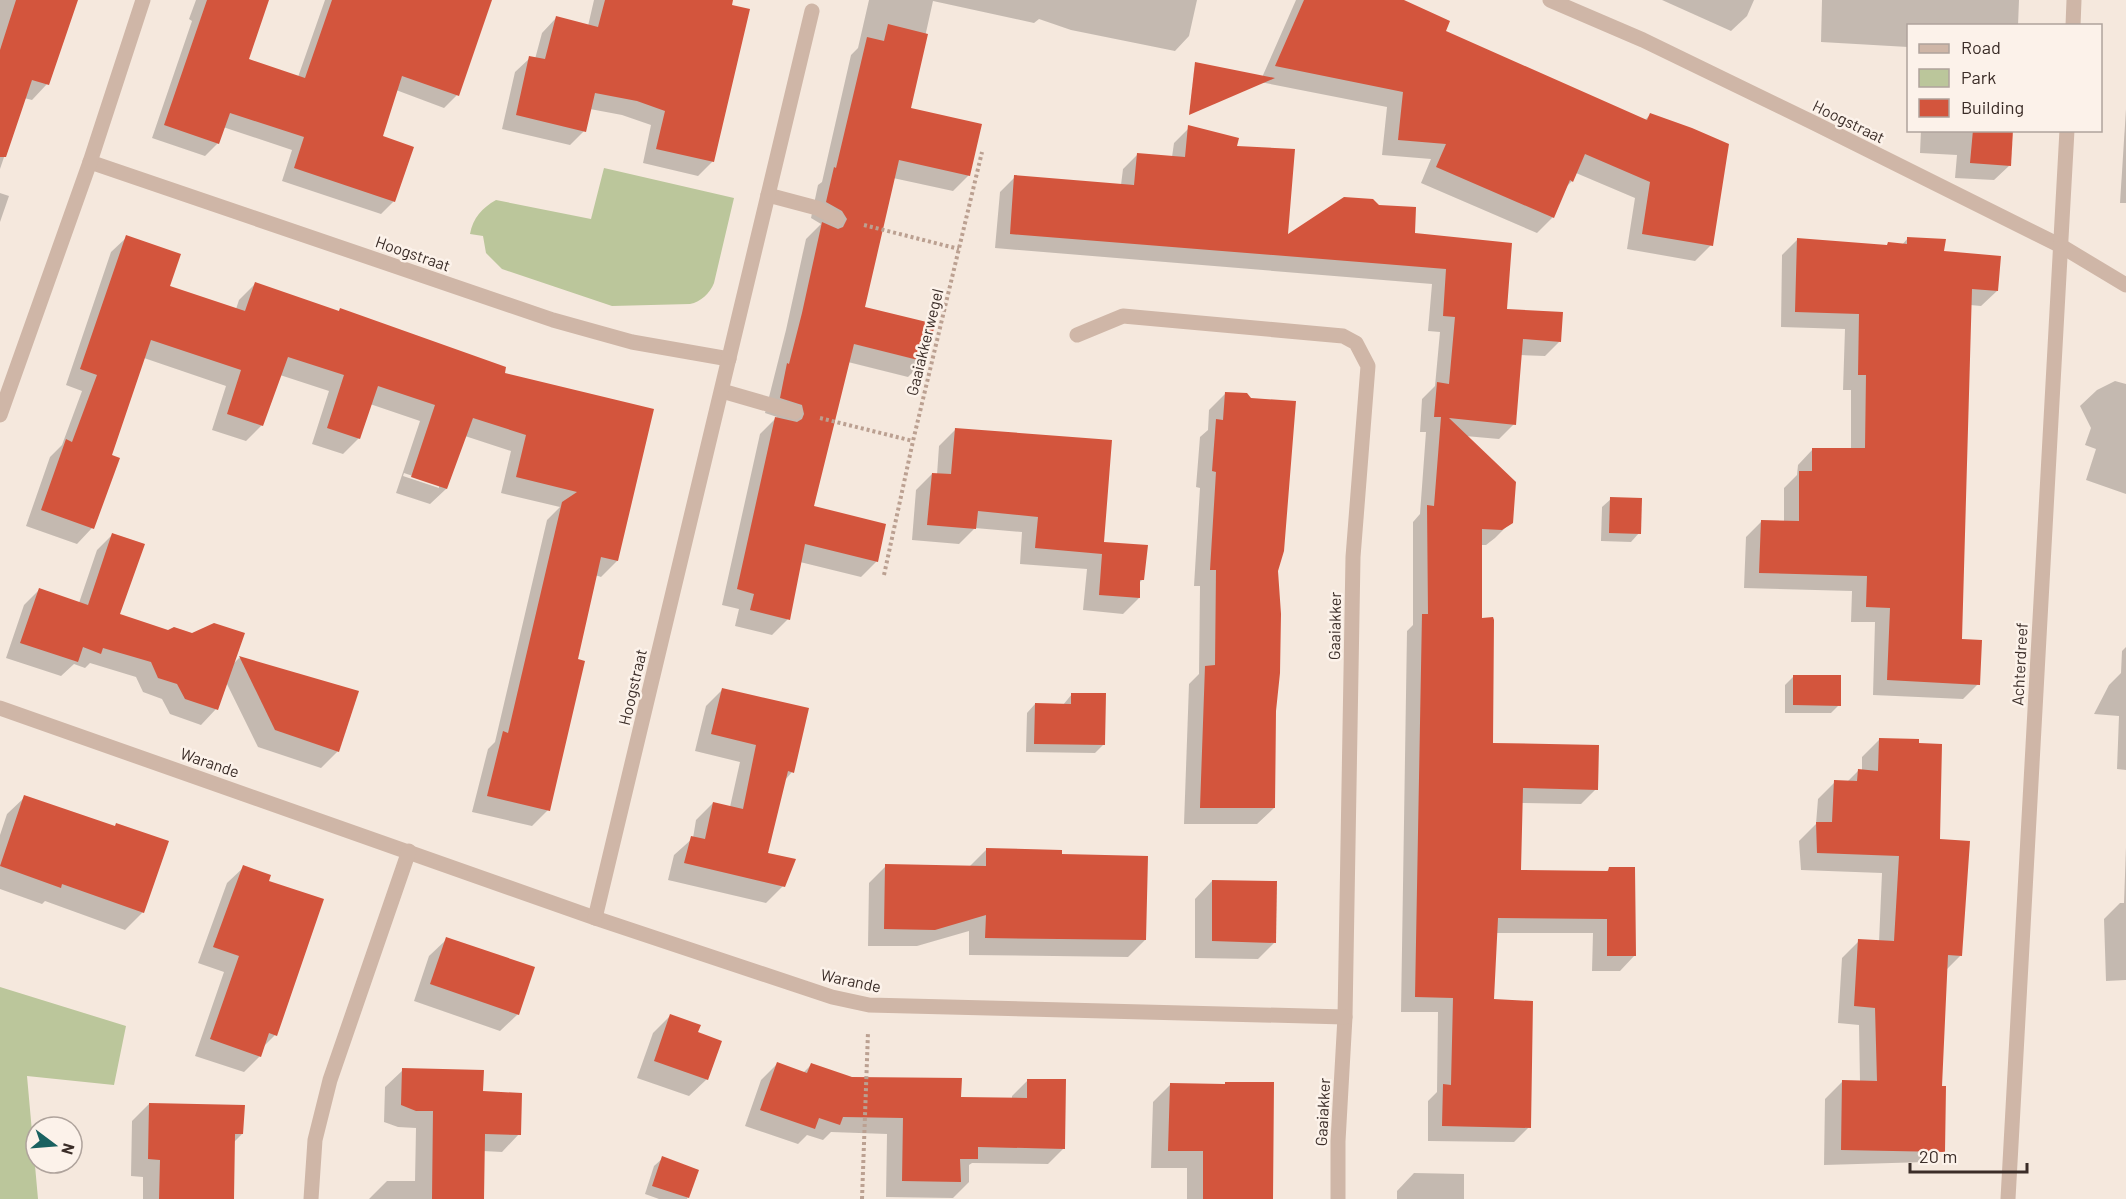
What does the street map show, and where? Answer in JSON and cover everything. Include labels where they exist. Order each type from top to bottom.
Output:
[{"type":"street","points":[[0,415],[90,162],[143,0]]},
{"type":"street","name":"Hoogstraat","points":[[1550,0],[1642,40],[2061,246],[2126,285]]},
{"type":"street","points":[[2073,24],[2074,0]]},
{"type":"street","name":"Hoogstraat","points":[[595,918],[812,11]]},
{"type":"street","name":"Achterdreef","points":[[2008,1199],[2067,132]]},
{"type":"street","name":"Hoogstraat","points":[[90,162],[553,320],[632,342],[729,359]]},
{"type":"street","points":[[768,195],[817,208],[837,219]]},
{"type":"street","name":"Gaaiakker","points":[[1077,335],[1123,316],[1343,336],[1356,343],[1368,366],[1353,557],[1345,1017],[1338,1141],[1338,1199]]},
{"type":"street","points":[[722,390],[795,412]]},
{"type":"street","name":"Warande","points":[[0,708],[595,918],[832,997],[869,1005],[1345,1017]]},
{"type":"street","points":[[311,1199],[315,1140],[330,1080],[409,851]]},
{"type":"path","name":"Gaaiakkerwegel","points":[[884,575],[913,441],[982,152]]},
{"type":"path","points":[[837,219],[959,249]]},
{"type":"path","points":[[795,412],[913,441]]},
{"type":"path","points":[[862,1199],[869,1005]]},
{"type":"green space","points":[[604,168],[734,198],[714,283],[708,294],[690,304],[612,306],[502,269],[486,253],[483,236],[470,234],[479,214],[496,200],[591,219]]},
{"type":"green space","points":[[0,987],[126,1026],[114,1085],[27,1076],[30,1115],[24,1115],[24,1175],[36,1175],[38,1199],[0,1199]]},
{"type":"building","points":[[16,0],[78,0],[49,85],[32,80],[6,157],[0,157],[0,50]]},
{"type":"building","points":[[207,0],[269,0],[249,59],[305,78],[332,0],[492,0],[459,96],[402,76],[383,136],[414,147],[395,202],[294,168],[304,137],[230,113],[219,144],[164,125]]},
{"type":"building","points":[[605,0],[733,0],[732,5],[750,9],[714,162],[656,149],[665,111],[637,101],[595,93],[586,132],[516,115],[529,56],[545,59],[556,16],[598,27]]},
{"type":"building","points":[[1304,0],[1404,0],[1450,21],[1446,31],[1647,120],[1650,113],[1729,144],[1713,246],[1642,234],[1650,182],[1585,154],[1573,182],[1570,180],[1554,218],[1436,167],[1446,144],[1398,140],[1403,92],[1275,66]]},
{"type":"building","points":[[888,24],[928,34],[911,108],[982,124],[970,176],[899,160],[865,307],[935,324],[926,362],[854,344],[814,506],[886,524],[878,562],[805,544],[790,620],[750,610],[754,594],[737,589],[775,417],[797,422],[804,414],[802,405],[780,398],[787,363],[789,364],[802,313],[822,222],[838,229],[843,227],[847,219],[842,211],[826,202],[867,37],[884,41]]},
{"type":"building","points":[[1195,62],[1275,78],[1189,115]]},
{"type":"building","points":[[1188,125],[1239,138],[1237,146],[1295,149],[1288,234],[1344,197],[1373,199],[1379,205],[1416,207],[1415,233],[1512,243],[1507,309],[1563,312],[1561,342],[1523,339],[1516,425],[1449,418],[1516,482],[1513,523],[1502,530],[1482,529],[1482,618],[1493,617],[1494,620],[1493,743],[1599,745],[1598,790],[1523,788],[1521,870],[1608,871],[1609,867],[1635,867],[1636,956],[1607,956],[1607,919],[1498,918],[1494,999],[1533,1001],[1531,1128],[1442,1126],[1443,1084],[1451,1085],[1453,998],[1415,997],[1422,614],[1428,614],[1427,505],[1434,506],[1441,417],[1434,417],[1437,382],[1449,384],[1455,317],[1443,316],[1446,269],[1010,234],[1014,175],[1134,185],[1137,153],[1185,157]]},
{"type":"building","points":[[1973,132],[2013,132],[2011,166],[1970,163]]},
{"type":"building","points":[[126,235],[181,254],[170,286],[245,311],[255,282],[339,311],[340,308],[506,367],[505,373],[654,409],[618,561],[601,557],[578,659],[585,661],[550,811],[487,796],[503,731],[508,733],[562,502],[577,492],[516,477],[526,435],[473,418],[447,489],[411,477],[435,405],[378,386],[360,439],[327,428],[344,375],[288,357],[263,426],[227,414],[241,370],[151,340],[112,455],[120,458],[94,529],[41,510],[66,439],[72,442],[97,375],[80,369]]},
{"type":"building","points":[[1907,237],[1946,239],[1944,251],[2001,256],[1998,291],[1972,289],[1962,639],[1982,640],[1980,685],[1887,680],[1890,608],[1866,607],[1867,576],[1759,573],[1761,520],[1799,521],[1799,471],[1812,471],[1812,448],[1865,448],[1866,375],[1858,375],[1859,314],[1795,312],[1797,238],[1887,245],[1888,242],[1907,244]]},
{"type":"building","points":[[1225,392],[1247,393],[1251,398],[1296,401],[1284,551],[1278,571],[1281,614],[1280,673],[1276,711],[1275,808],[1200,808],[1205,666],[1215,665],[1216,570],[1210,570],[1216,472],[1212,471],[1216,419],[1223,420]]},
{"type":"building","points":[[955,428],[1112,440],[1104,542],[1148,545],[1144,580],[1140,580],[1140,598],[1099,595],[1102,554],[1035,548],[1038,517],[978,511],[976,529],[927,525],[932,473],[951,474]]},
{"type":"building","points":[[1610,497],[1642,498],[1641,534],[1609,533]]},
{"type":"building","points":[[112,533],[145,544],[120,614],[168,630],[174,627],[192,633],[214,623],[245,633],[218,710],[185,699],[177,684],[158,678],[151,662],[103,648],[101,654],[83,647],[78,662],[20,643],[39,588],[88,605]]},
{"type":"building","points":[[239,656],[359,691],[339,752],[275,730]]},
{"type":"building","points":[[1793,675],[1841,675],[1841,706],[1793,705]]},
{"type":"building","points":[[722,688],[809,708],[794,773],[788,771],[768,853],[796,859],[785,887],[684,863],[691,836],[705,839],[713,802],[743,809],[756,745],[711,734]]},
{"type":"building","points":[[1071,693],[1106,693],[1105,745],[1034,744],[1035,703],[1071,704]]},
{"type":"building","points":[[1879,738],[1919,739],[1919,743],[1942,744],[1940,839],[1970,841],[1962,956],[1948,955],[1942,1086],[1946,1086],[1945,1152],[1841,1150],[1842,1080],[1877,1081],[1875,1008],[1854,1006],[1858,939],[1894,941],[1899,856],[1817,853],[1816,822],[1832,822],[1834,780],[1857,781],[1858,769],[1878,771]]},
{"type":"building","points":[[24,795],[115,826],[116,823],[169,841],[144,913],[62,884],[61,888],[0,866]]},
{"type":"building","points":[[986,848],[1062,850],[1062,854],[1148,856],[1146,940],[985,938],[986,915],[935,930],[884,929],[885,864],[986,866]]},
{"type":"building","points":[[243,865],[271,875],[269,881],[324,899],[277,1036],[269,1033],[261,1057],[210,1039],[239,956],[213,947]]},
{"type":"building","points":[[1212,880],[1277,881],[1276,943],[1212,941]]},
{"type":"building","points":[[446,937],[535,967],[519,1015],[430,984]]},
{"type":"building","points":[[670,1014],[701,1025],[698,1032],[722,1041],[708,1080],[654,1061]]},
{"type":"building","points":[[777,1062],[807,1073],[811,1063],[852,1077],[962,1078],[961,1097],[1027,1098],[1027,1079],[1066,1079],[1065,1149],[978,1147],[978,1159],[960,1159],[961,1182],[902,1181],[903,1118],[843,1117],[840,1125],[819,1118],[815,1129],[760,1110]]},
{"type":"building","points":[[402,1068],[484,1070],[483,1091],[522,1093],[521,1135],[485,1134],[484,1199],[432,1199],[433,1111],[416,1111],[401,1105]]},
{"type":"building","points":[[1225,1082],[1274,1082],[1273,1199],[1203,1199],[1203,1151],[1168,1151],[1170,1083],[1225,1084]]},
{"type":"building","points":[[149,1103],[245,1105],[243,1134],[235,1134],[234,1199],[159,1199],[160,1160],[148,1159]]},
{"type":"building","points":[[662,1156],[699,1170],[689,1198],[652,1186]]}]
